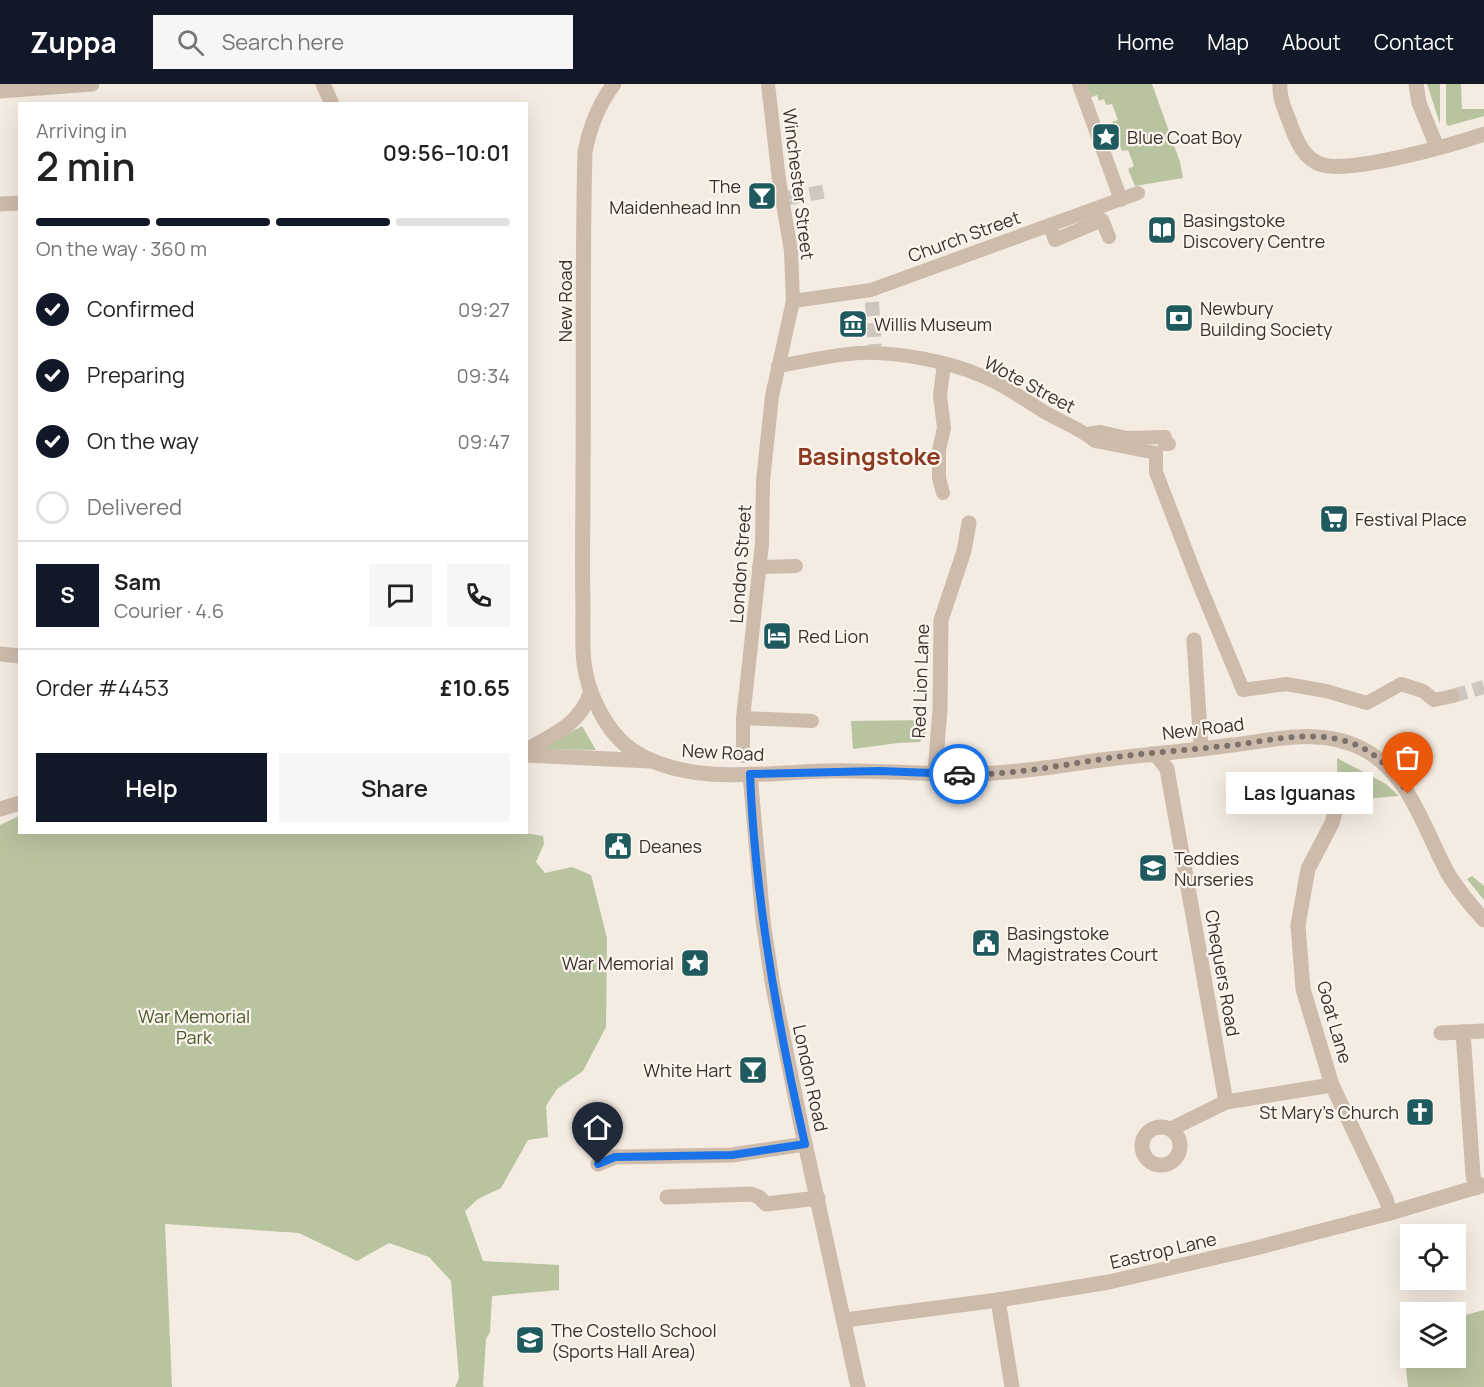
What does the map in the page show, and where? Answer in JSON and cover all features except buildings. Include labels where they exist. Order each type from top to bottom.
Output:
[{"type":"street","points":[[0,91],[92,84]]},
{"type":"street","points":[[323,84],[331,102]]},
{"type":"street","name":"New Road","points":[[614,84],[603,99],[588,135],[585,167],[582,579],[584,663],[591,692],[620,740],[638,754],[664,767],[698,773],[750,774],[826,771],[966,774],[1020,771],[1295,736],[1329,738],[1359,746],[1392,772],[1408,794],[1449,875],[1484,920]]},
{"type":"street","name":"Winchester Street","points":[[768,84],[779,180],[786,199],[793,295],[777,371]]},
{"type":"street","points":[[1079,84],[1114,202]]},
{"type":"street","points":[[1280,84],[1281,100],[1296,138],[1306,155],[1323,165],[1336,166],[1385,160],[1484,134]]},
{"type":"street","points":[[1416,84],[1419,104],[1437,147]]},
{"type":"street","name":"Church Street","points":[[793,295],[872,296],[1138,193]]},
{"type":"street","points":[[0,204],[18,203]]},
{"type":"street","points":[[1050,226],[1055,240],[1101,220],[1109,237]]},
{"type":"street","name":"Wote Street","points":[[777,371],[875,349],[922,359],[990,379],[1048,414],[1088,434],[1095,441],[1156,453],[1156,472],[1243,690],[1286,684],[1326,691],[1367,703],[1401,684],[1423,691],[1434,700],[1453,696]]},
{"type":"street","points":[[943,493],[939,478],[939,450],[944,428],[940,395],[944,364]]},
{"type":"street","name":"London Street","points":[[743,756],[743,718],[759,567],[763,481],[777,371]]},
{"type":"street","name":"Wote Street","points":[[1088,434],[1102,432],[1127,438],[1164,437],[1166,444],[1169,444]]},
{"type":"street","name":"Red Lion Lane","points":[[935,773],[940,709],[941,620],[964,551],[969,523]]},
{"type":"street","points":[[759,567],[796,566]]},
{"type":"street","points":[[1194,640],[1201,748]]},
{"type":"street","points":[[0,654],[18,656]]},
{"type":"street","points":[[528,752],[574,722],[591,692]]},
{"type":"street","points":[[743,718],[812,721]]},
{"type":"street","points":[[528,753],[652,761]]},
{"type":"street","name":"Chequers Road","points":[[1151,754],[1158,757],[1167,769],[1226,1102]]},
{"type":"street","name":"London Road","points":[[750,774],[764,921],[773,987],[858,1387]]},
{"type":"street","name":"Goat Lane","points":[[1338,801],[1332,823],[1308,869],[1298,925],[1303,989],[1332,1084],[1386,1199],[1390,1213]]},
{"type":"street","points":[[0,809],[18,804]]},
{"type":"street","points":[[1441,1034],[1484,1031]]},
{"type":"street","points":[[1463,1032],[1473,1175],[1480,1186]]},
{"type":"street","points":[[1171,1129],[1226,1102],[1332,1084]]},
{"type":"street","points":[[598,1164],[615,1157],[732,1155],[805,1144]]},
{"type":"street","name":"Eastrop Lane","points":[[845,1320],[998,1300],[1109,1282],[1256,1248],[1390,1213],[1480,1186]]},
{"type":"street","points":[[667,1197],[752,1194],[766,1204],[818,1198]]},
{"type":"street","points":[[998,1300],[1012,1387]]},
{"type":"green space","points":[[1086,84],[1152,84],[1180,162],[1183,178],[1135,186],[1128,169],[1134,166],[1128,150],[1122,151],[1120,146],[1115,147],[1109,131],[1115,129],[1112,122],[1118,120],[1112,104],[1106,105],[1104,99],[1099,101],[1097,95],[1091,97]]},
{"type":"green space","points":[[1427,84],[1440,84],[1440,124]]},
{"type":"green space","points":[[1446,84],[1461,84],[1462,109],[1484,109],[1484,116],[1448,126],[1446,123]]},
{"type":"green space","points":[[926,720],[926,732],[920,742],[853,749],[851,721]]},
{"type":"green space","points":[[582,726],[596,750],[541,749]]},
{"type":"green space","points":[[1337,758],[1386,784],[1399,796],[1338,801]]},
{"type":"green space","name":"War Memorial Park","points":[[18,816],[18,834],[528,834],[543,836],[544,844],[536,862],[545,873],[572,867],[591,875],[607,938],[606,1027],[583,1071],[557,1089],[546,1106],[548,1137],[528,1140],[501,1188],[478,1199],[465,1211],[483,1261],[559,1265],[559,1290],[492,1296],[490,1332],[486,1339],[483,1386],[485,1387],[455,1387],[459,1378],[451,1281],[429,1257],[389,1243],[357,1261],[299,1233],[165,1224],[172,1387],[0,1387],[0,825]]},
{"type":"green space","points":[[1472,876],[1484,886],[1484,900],[1467,879]]},
{"type":"green space","points":[[1484,1310],[1484,1387],[1408,1387],[1406,1368],[1466,1368],[1466,1315]]},
{"type":"tunnel","points":[[789,198],[827,191]]},
{"type":"tunnel","points":[[872,302],[875,346]]},
{"type":"tunnel","points":[[1453,696],[1484,687]]},
{"type":"way so far","points":[[959,774],[1020,771],[1274,738],[1310,736],[1329,738],[1359,746],[1382,762],[1400,781],[1408,794]]},
{"type":"place","name":"Blue Coat Boy","points":[[1106,137]]},
{"type":"place","name":"The Maidenhead Inn","points":[[762,196]]},
{"type":"place","name":"Basingstoke Discovery Centre","points":[[1162,230]]},
{"type":"place","name":"Newbury Building Society","points":[[1179,318]]},
{"type":"place","name":"Willis Museum","points":[[853,324]]},
{"type":"place","name":"Festival Place","points":[[1334,519]]},
{"type":"place","name":"Red Lion","points":[[777,636]]},
{"type":"place","name":"Las Iguanas","points":[[1408,794]]},
{"type":"place","name":"Deanes","points":[[618,846]]},
{"type":"place","name":"Teddies Nurseries","points":[[1153,868]]},
{"type":"place","name":"Basingstoke Magistrates Court","points":[[986,943]]},
{"type":"place","name":"War Memorial","points":[[695,963]]},
{"type":"place","name":"White Hart","points":[[753,1070]]},
{"type":"place","name":"St Mary's Church","points":[[1420,1112]]},
{"type":"place","name":"The Costello School (Sports Hall Area)","points":[[530,1340]]},
{"type":"district","name":"Basingstoke","points":[[869,455]]},
{"type":"route","points":[[598,1164],[615,1157],[732,1155],[805,1144],[773,987],[764,921],[750,774],[879,771],[959,774]]}]
